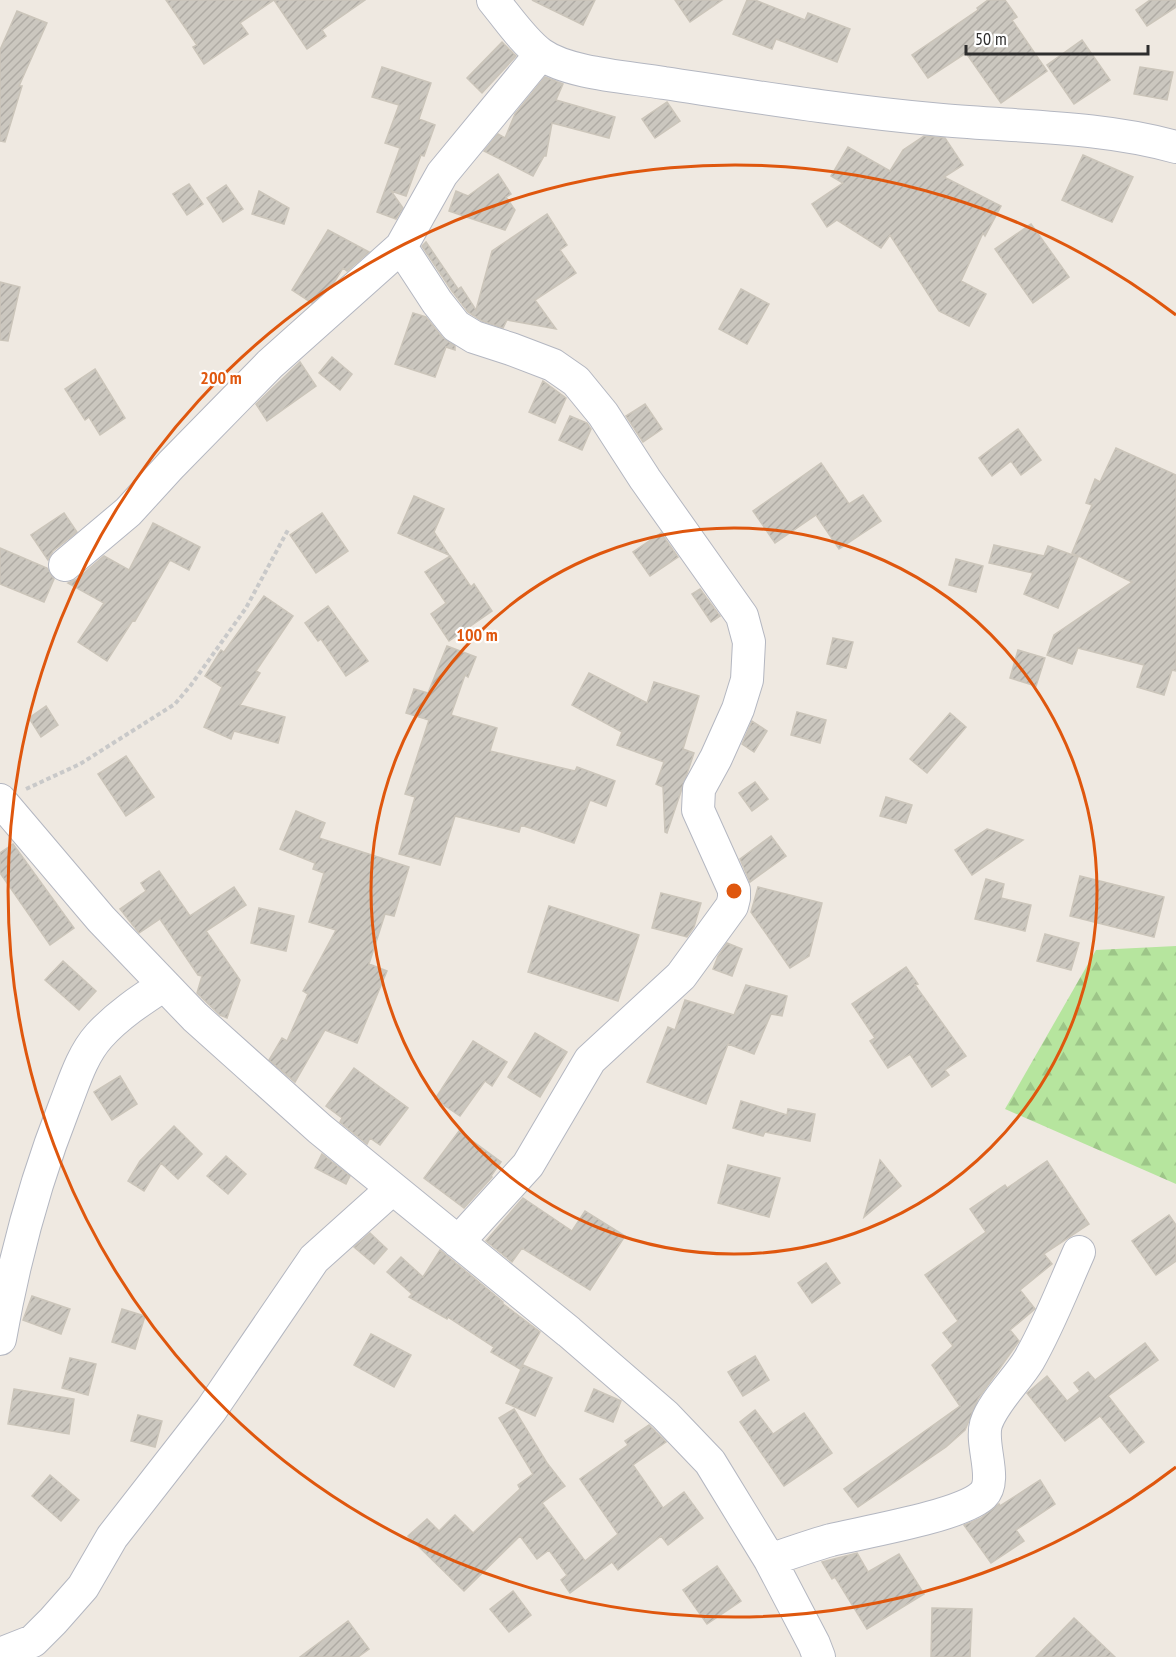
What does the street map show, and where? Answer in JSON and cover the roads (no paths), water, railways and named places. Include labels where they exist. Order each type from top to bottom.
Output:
[{"type":"street","points":[[493,0],[541,54],[554,61],[596,72],[760,98],[943,120],[1089,132],[1152,141],[1176,147]]},
{"type":"street","points":[[66,565],[128,512],[270,364],[401,247],[442,174],[541,54]]},
{"type":"street","points":[[401,247],[417,274],[456,326],[474,337],[511,348],[553,365],[576,381],[603,414],[645,479],[727,592],[742,616],[749,642],[747,680],[738,709],[716,759],[699,789],[697,800],[698,810],[734,890],[732,906],[681,976],[590,1059],[528,1165],[458,1242]]},
{"type":"street","points":[[10,796],[101,919],[195,1017],[320,1129],[569,1332],[665,1415],[710,1462],[770,1560],[819,1657]]},
{"type":"street","points":[[0,1339],[27,1215],[78,1070],[98,1037],[124,1012],[164,985]]},
{"type":"street","points":[[0,1654],[33,1641],[83,1587],[112,1537],[211,1410],[314,1259],[392,1189]]},
{"type":"street","points":[[770,1560],[829,1541],[957,1509],[984,1494],[989,1483],[984,1437],[987,1422],[1028,1361],[1050,1320],[1079,1252]]}]
